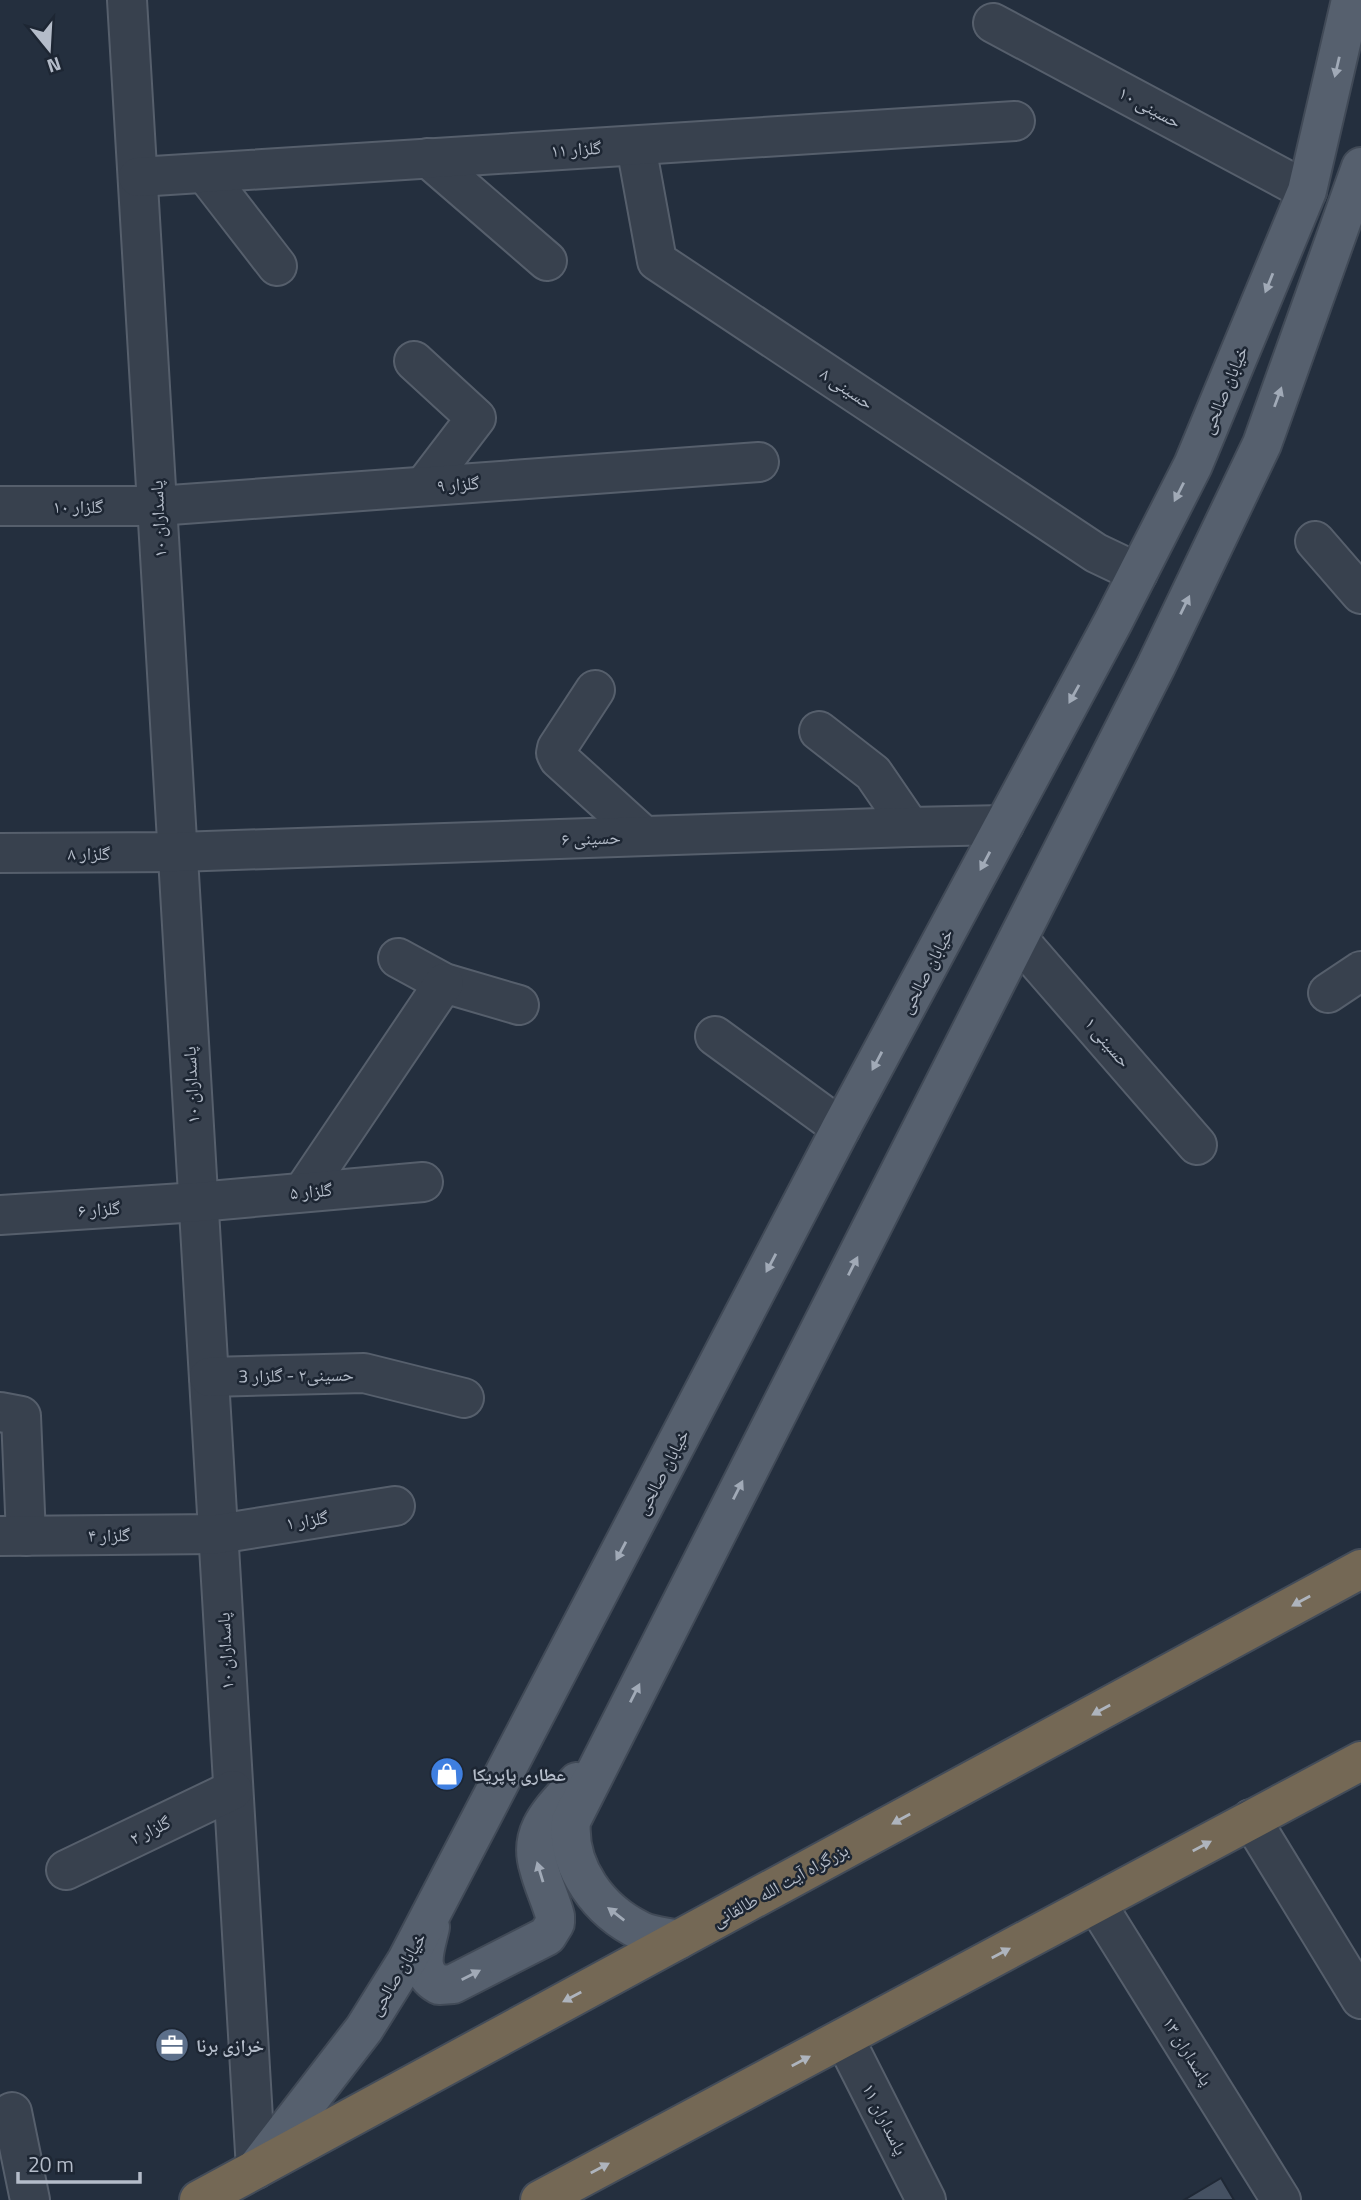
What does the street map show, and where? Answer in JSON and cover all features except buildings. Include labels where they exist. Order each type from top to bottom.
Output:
[{"type":"highway","name":"بزرگراه آیت الله طالقانی","points":[[199,2200],[1361,1569]]},
{"type":"highway","points":[[540,2200],[1361,1761]]},
{"type":"main road","name":"خيابان صالحی","points":[[1040,757],[1193,465],[1307,191],[1349,13]]},
{"type":"main road","points":[[678,1940],[642,1931],[607,1907],[581,1875],[569,1835],[571,1821],[1094,791],[1262,444],[1354,220],[1361,167]]},
{"type":"main road","name":"خیابان صالحی","points":[[256,2169],[364,2029],[407,1961],[841,1128],[1040,757]]},
{"type":"main road","points":[[433,1911],[423,1963],[426,1976],[439,1986],[453,1984],[547,1936],[552,1931],[555,1916],[539,1869],[535,1842],[548,1816],[612,1739]]},
{"type":"street","name":"پاسداران ١٠","points":[[127,0],[256,2169]]},
{"type":"street","name":"حسینی ۱۰","points":[[993,23],[1307,191]]},
{"type":"street","name":"گلزار ١١","points":[[138,177],[1015,121]]},
{"type":"street","name":"حسینی ۸","points":[[636,146],[657,261],[1096,553],[1138,573]]},
{"type":"street","points":[[428,159],[547,261]]},
{"type":"street","points":[[205,173],[278,266]]},
{"type":"street","points":[[414,361],[476,418],[424,486]]},
{"type":"street","name":"گلزار ٩","points":[[157,506],[759,462]]},
{"type":"street","name":"گلزار ۱۰","points":[[0,506],[157,506]]},
{"type":"street","points":[[1315,541],[1361,594]]},
{"type":"street","points":[[595,690],[556,753],[644,836]]},
{"type":"street","points":[[818,732],[873,773],[910,827]]},
{"type":"street","name":"حسینی ۶","points":[[178,852],[1004,825]]},
{"type":"street","name":"گلزار ۸","points":[[0,853],[178,852]]},
{"type":"street","name":"حسینی ۱","points":[[1018,939],[1197,1145]]},
{"type":"street","points":[[398,958],[444,983],[519,1005]]},
{"type":"street","points":[[1328,993],[1361,971]]},
{"type":"street","points":[[303,1192],[444,983]]},
{"type":"street","points":[[715,1037],[841,1128]]},
{"type":"street","name":"گلزار ۵","points":[[198,1202],[423,1182]]},
{"type":"street","name":"گلزار ۶","points":[[0,1215],[198,1202]]},
{"type":"street","name":"حسینی۲ - گلزار 3","points":[[209,1377],[364,1373],[464,1398]]},
{"type":"street","points":[[0,1412],[21,1416],[13,1536]]},
{"type":"street","name":"گلزار ۱","points":[[218,1534],[396,1506]]},
{"type":"street","name":"گلزار ۴","points":[[13,1536],[218,1534]]},
{"type":"street","name":"گلزار ۲","points":[[66,1870],[233,1790]]},
{"type":"street","points":[[1251,1819],[1361,1999]]},
{"type":"street","name":"پاسداران ۱۳","points":[[1096,1903],[1281,2200]]},
{"type":"street","name":"پاسداران ١١","points":[[844,2038],[926,2200]]},
{"type":"street","points":[[12,2112],[30,2200]]},
{"type":"place","name":"عطاری پاپریکا","points":[[447,1774]]},
{"type":"place","name":"خرازی برنا","points":[[172,2045]]}]
